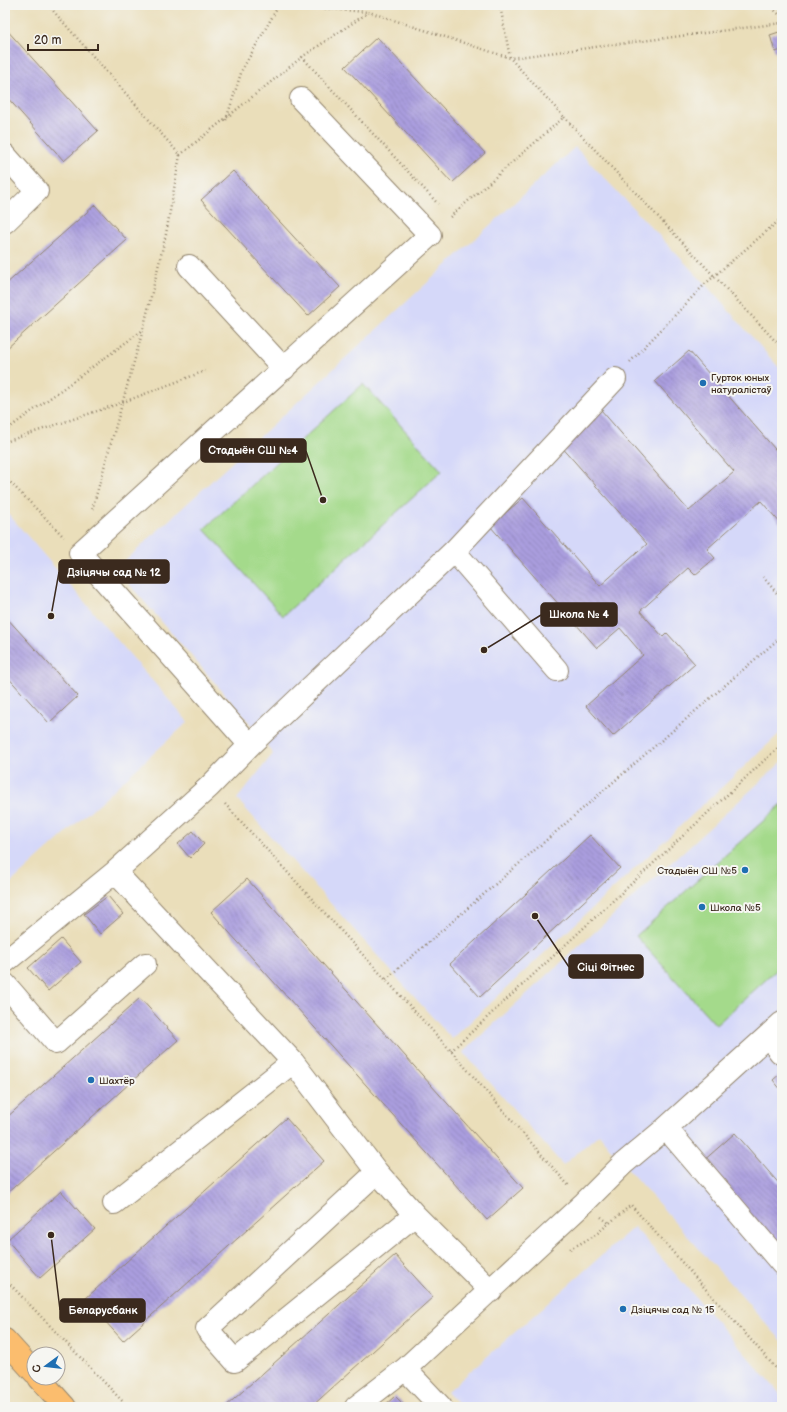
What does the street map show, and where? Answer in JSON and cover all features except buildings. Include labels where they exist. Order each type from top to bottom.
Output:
[{"type":"main road","points":[[5,1340],[26,1363]]},
{"type":"main road","points":[[46,1386],[65,1407]]},
{"type":"lane","points":[[250,745],[80,553],[430,235],[301,99]]},
{"type":"lane","points":[[5,155],[37,191],[5,222]]},
{"type":"lane","points":[[189,266],[284,368]]},
{"type":"lane","points":[[5,962],[115,872],[209,786],[250,745],[454,551],[615,379]]},
{"type":"lane","points":[[454,551],[557,670]]},
{"type":"lane","points":[[115,872],[293,1062],[377,1172],[415,1215],[491,1291]]},
{"type":"lane","points":[[5,984],[56,1043],[144,964]]},
{"type":"lane","points":[[356,1407],[405,1369],[491,1291],[623,1164],[777,1037]]},
{"type":"lane","points":[[114,1203],[293,1062]]},
{"type":"lane","points":[[666,1128],[782,1264]]},
{"type":"lane","points":[[377,1172],[207,1329],[235,1361],[415,1215]]},
{"type":"lane","points":[[405,1369],[442,1407]]},
{"type":"path","points":[[48,5],[180,155]]},
{"type":"path","points":[[226,120],[242,70],[278,5],[368,12],[510,58],[782,23]]},
{"type":"path","points":[[500,5],[510,58],[714,278],[782,348]]},
{"type":"path","points":[[769,5],[782,17]]},
{"type":"path","points":[[778,5],[782,13]]},
{"type":"path","points":[[90,516],[143,330],[166,234],[180,155],[226,120],[302,57],[368,12]]},
{"type":"path","points":[[302,57],[438,204]]},
{"type":"path","points":[[450,217],[564,117]]},
{"type":"path","points":[[615,379],[705,284],[714,278],[782,218]]},
{"type":"path","points":[[5,431],[143,330]]},
{"type":"path","points":[[5,442],[122,403],[205,371]]},
{"type":"path","points":[[5,477],[80,553]]},
{"type":"path","points":[[762,577],[782,599]]},
{"type":"path","points":[[386,979],[782,636]]},
{"type":"path","points":[[451,1051],[782,744]]},
{"type":"path","points":[[209,786],[451,1051],[584,1203],[609,1223]]},
{"type":"path","points":[[567,1251],[594,1236],[631,1205],[782,1375]]},
{"type":"path","points":[[5,1279],[128,1407]]},
{"type":"shaded area","points":[[575,147],[705,284],[782,371],[782,731],[452,1039],[237,799],[273,754],[261,736],[116,569]]},
{"type":"shaded area","points":[[5,510],[188,722],[5,888]]},
{"type":"shaded area","name":"Школа №5","points":[[782,762],[782,1341],[623,1164],[599,1134],[563,1165],[463,1052]]},
{"type":"shaded area","name":"Дзіцячы сад № 15","points":[[634,1227],[782,1396],[782,1407],[461,1407],[447,1392]]},
{"type":"green space","points":[[363,384],[442,471],[283,616],[204,529]]},
{"type":"green space","name":"Стадыён СШ №5","points":[[782,804],[782,965],[716,1025],[636,936]]},
{"type":"place","name":"Гурток юных натуралістаў","points":[[703,383]]},
{"type":"place","name":"Стадыён СШ №4","points":[[323,500]]},
{"type":"place","name":"Дзіцячы сад № 12","points":[[51,616]]},
{"type":"place","name":"Школа № 4","points":[[484,650]]},
{"type":"place","name":"Стадыён СШ №5","points":[[745,870]]},
{"type":"place","name":"Школа №5","points":[[702,907]]},
{"type":"place","name":"Сіці Фітнес","points":[[535,916]]},
{"type":"place","name":"Шахтёр","points":[[91,1080]]},
{"type":"place","name":"Беларусбанк","points":[[51,1235]]},
{"type":"place","name":"Дзіцячы сад № 15","points":[[623,1309]]}]
